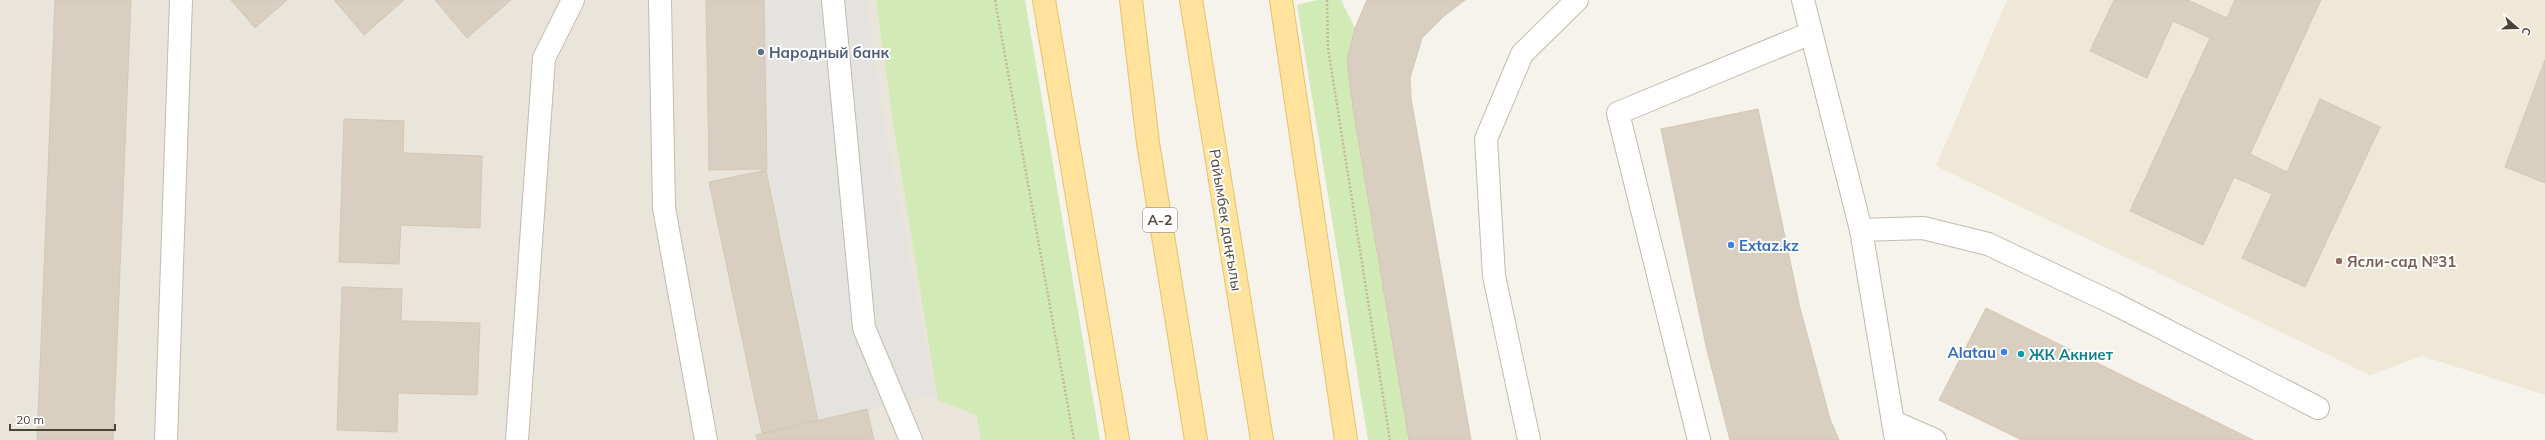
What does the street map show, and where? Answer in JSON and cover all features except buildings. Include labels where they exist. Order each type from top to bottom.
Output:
[{"type":"main road","points":[[1044,0],[1118,440]]},
{"type":"main road","name":"A-2","points":[[1131,0],[1148,143],[1196,440]]},
{"type":"main road","name":"Райымбек даңғылы","points":[[1191,0],[1262,440]]},
{"type":"main road","points":[[1281,0],[1346,440]]},
{"type":"street","points":[[166,440],[181,0]]},
{"type":"street","points":[[517,440],[544,58],[573,0]]},
{"type":"street","points":[[660,0],[664,208],[706,440]]},
{"type":"street","points":[[833,0],[864,328],[911,440]]},
{"type":"street","points":[[1529,440],[1494,276],[1486,139],[1522,54],[1577,0]]},
{"type":"street","points":[[1802,0],[1861,230],[1895,431],[1935,440]]},
{"type":"street","points":[[1699,440],[1618,114],[1811,33]]},
{"type":"street","points":[[1861,230],[1923,228],[1988,244],[2115,304],[2318,408]]},
{"type":"path","points":[[995,0],[1074,440]]},
{"type":"path","points":[[1327,0],[1328,48],[1390,440]]},
{"type":"shaded area","points":[[0,0],[939,0],[1024,440],[0,440]]},
{"type":"shaded area","points":[[765,0],[866,0],[885,127],[935,395],[818,421],[768,170]]},
{"type":"shaded area","name":"Ясли-сад №31","points":[[2007,0],[2545,0],[2545,395],[2422,356],[2370,375],[1936,166]]},
{"type":"green space","points":[[876,0],[1025,0],[1100,440],[981,440],[977,415],[938,400],[894,129]]},
{"type":"green space","points":[[1318,0],[1341,0],[1355,28],[1347,60],[1354,115],[1409,440],[1368,440],[1297,5]]},
{"type":"place","name":"Народный банк","points":[[761,52]]},
{"type":"place","name":"Extaz.kz","points":[[1731,245]]},
{"type":"place","name":"Ясли-сад №31","points":[[2339,261]]},
{"type":"place","name":"Alatau","points":[[2004,352]]},
{"type":"place","name":"ЖК Акниет","points":[[2021,354]]}]
